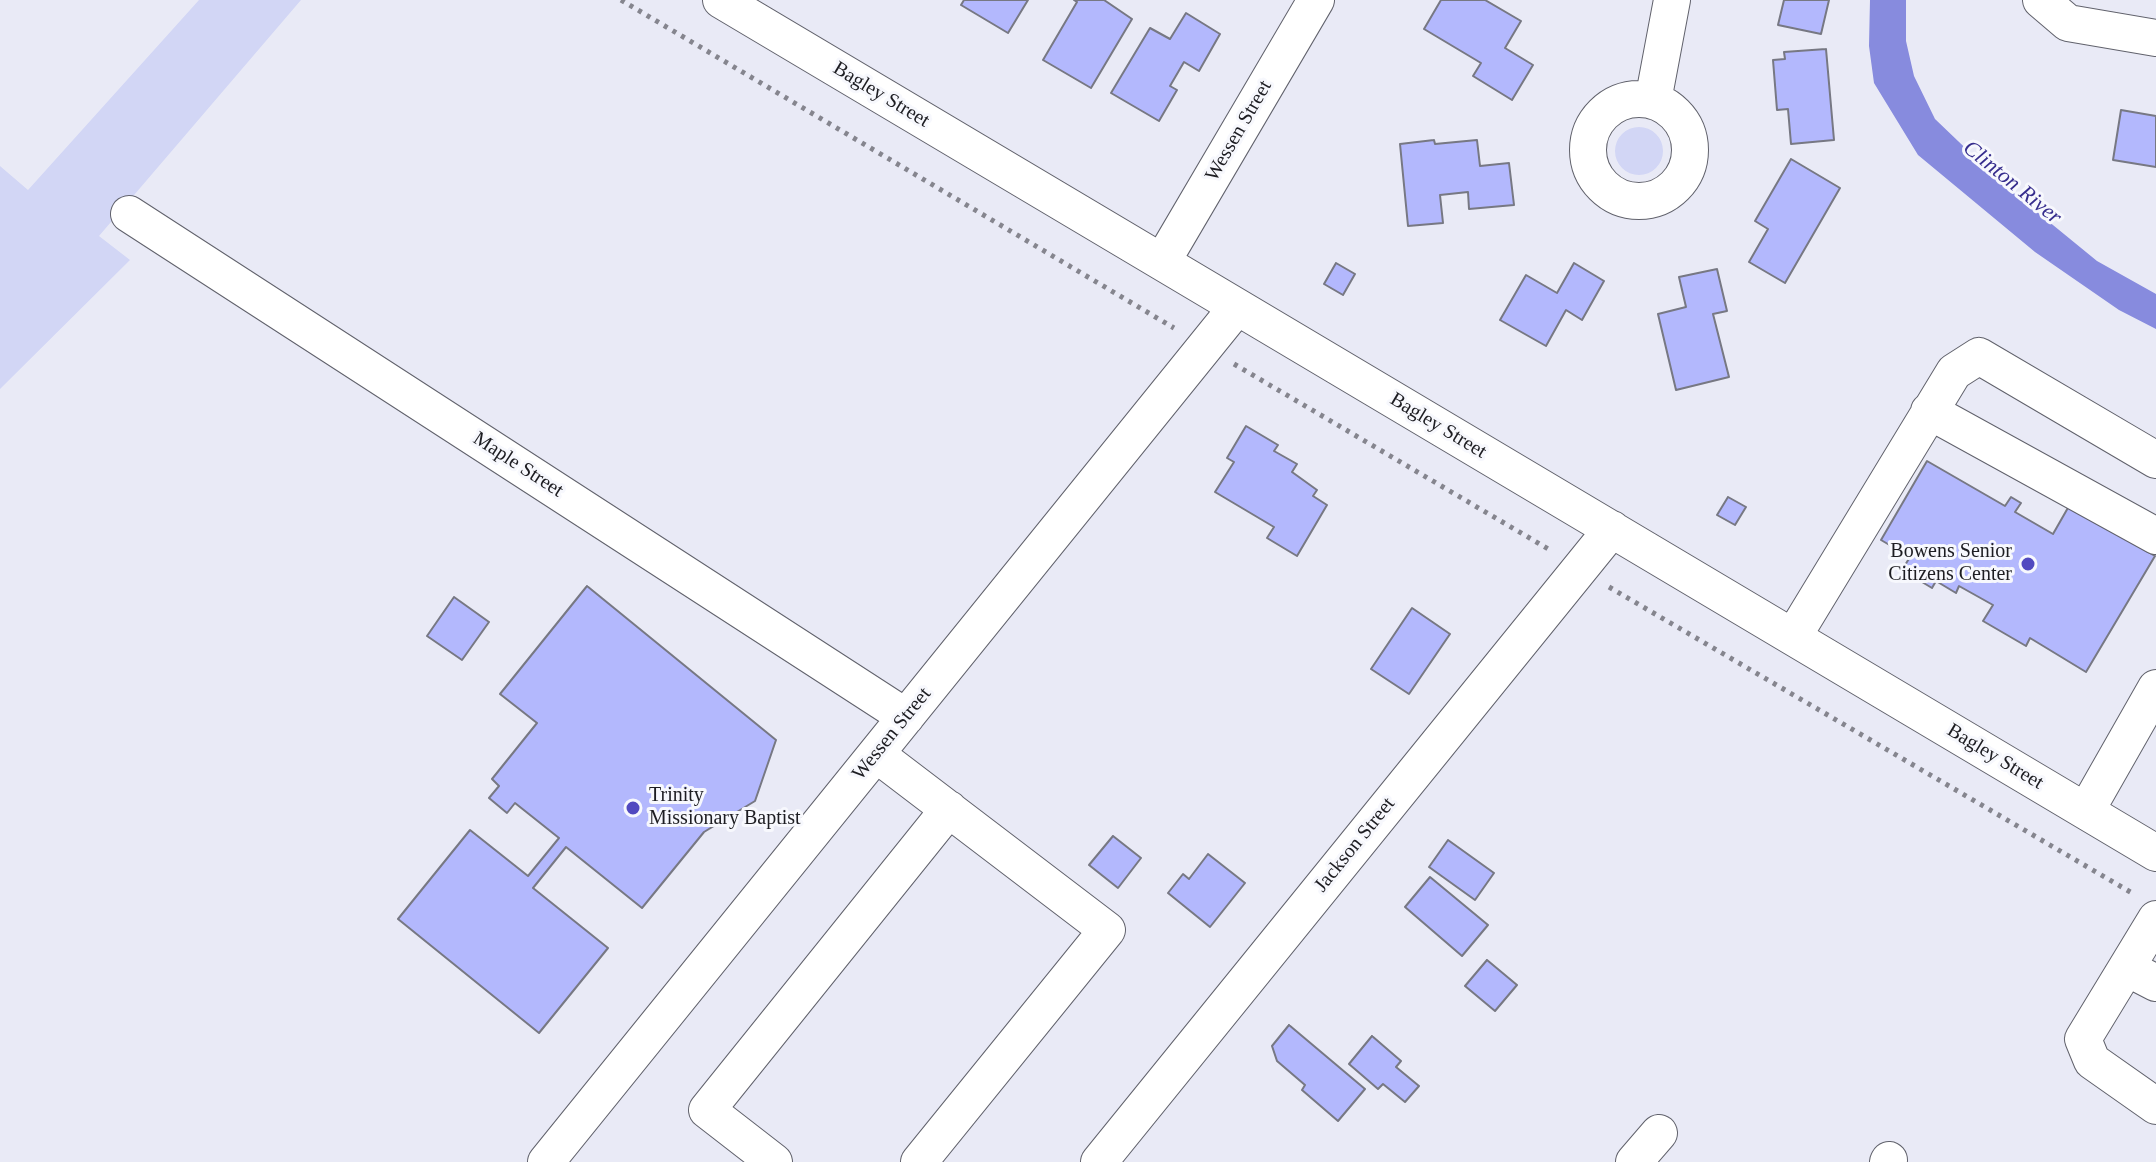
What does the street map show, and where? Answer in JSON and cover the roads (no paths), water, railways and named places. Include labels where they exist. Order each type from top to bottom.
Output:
[{"type":"street","name":"Bagley Street","points":[[721,0],[2156,853]]},
{"type":"street","name":"Wessen Street","points":[[1162,262],[1316,0]]},
{"type":"street","points":[[1653,101],[1672,0]]},
{"type":"street","points":[[2044,4],[2078,26],[2156,38]]},
{"type":"street","name":"Maple Street","points":[[129,214],[906,717]]},
{"type":"street","name":"Wessen Street","points":[[546,1162],[1237,307]]},
{"type":"street","points":[[1793,637],[1954,372],[1979,356],[2156,460]]},
{"type":"street","points":[[1929,411],[2156,536]]},
{"type":"street","name":"Jackson Street","points":[[1099,1162],[1612,529]]},
{"type":"street","points":[[2086,811],[2156,688]]},
{"type":"street","points":[[876,754],[1107,930],[919,1162]]},
{"type":"street","points":[[774,1162],[707,1110],[949,809]]},
{"type":"street","points":[[2149,909],[2141,976],[2083,1039],[2092,1061],[2156,1106]]},
{"type":"street","points":[[1634,1162],[1659,1133]]},
{"type":"water","points":[[1870,0],[1906,0],[1906,41],[1914,76],[1935,119],[2004,185],[2097,261],[2156,294],[2156,329],[2119,310],[2035,252],[1918,155],[1874,83],[1869,46]]},
{"type":"place","name":"Bowens Senior Citizens Center","points":[[2028,564]]},
{"type":"place","name":"Trinity Missionary Baptist","points":[[633,808]]},
{"type":"water label","name":"Clinton River","points":[[2012,183]]}]
